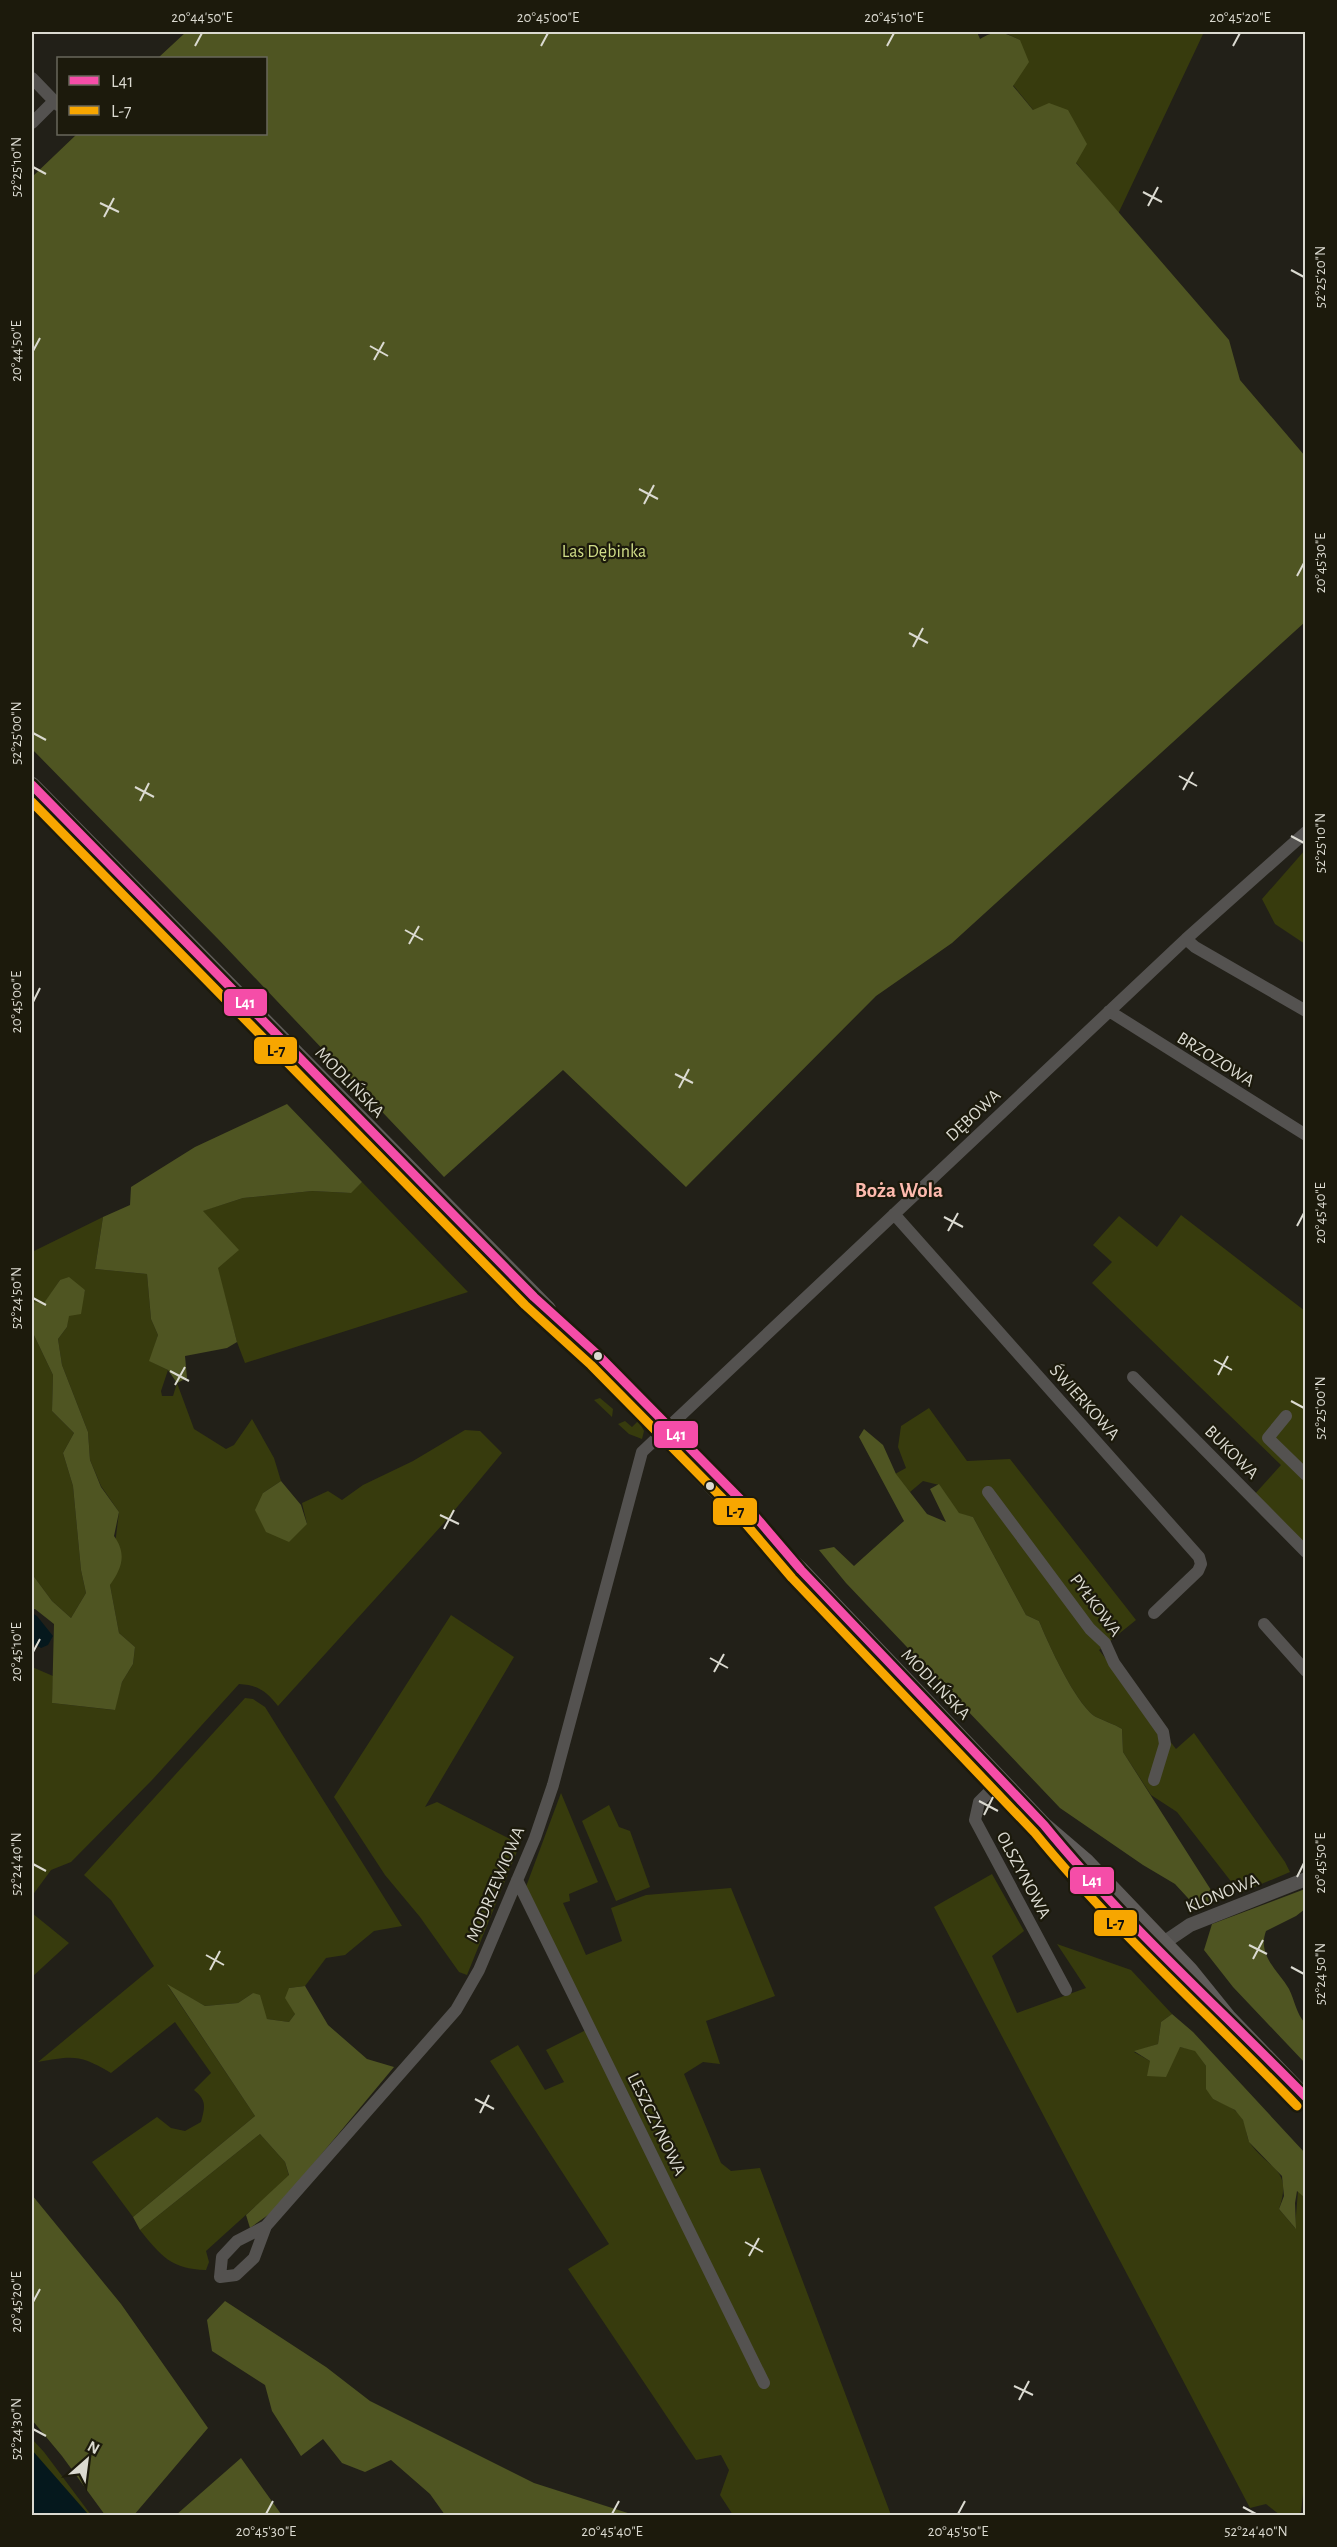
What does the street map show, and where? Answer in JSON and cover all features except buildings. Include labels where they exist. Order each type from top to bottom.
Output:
[{"type":"main road","name":"MODLIŃSKA","points":[[32,785],[539,1302],[573,1330],[664,1430],[750,1510],[801,1570],[1044,1825],[1079,1868],[1159,1945],[1190,1970],[1228,2017],[1305,2098]]},
{"type":"street","points":[[32,78],[56,103],[32,123]]},
{"type":"street","name":"DĘBOWA","points":[[664,1430],[1186,939],[1305,832]]},
{"type":"street","points":[[1186,939],[1195,947],[1305,1011]]},
{"type":"street","name":"BRZOZOWA","points":[[1109,1011],[1305,1135]]},
{"type":"street","name":"ŚWIERKOWA","points":[[894,1214],[1199,1557],[1201,1564],[1198,1570],[1154,1613]]},
{"type":"street","name":"BUKOWA","points":[[1133,1377],[1305,1552]]},
{"type":"street","points":[[1286,1416],[1268,1438],[1305,1475]]},
{"type":"street","name":"MODRZEWIOWA","points":[[266,2226],[237,2241],[222,2257],[220,2277],[237,2275],[254,2258],[266,2226],[456,2010],[475,1978],[535,1838],[553,1785],[642,1452],[664,1430]]},
{"type":"street","name":"PYŁKOWA","points":[[988,1491],[1090,1629],[1105,1643],[1114,1664],[1163,1732],[1165,1744],[1154,1780]]},
{"type":"street","points":[[1264,1624],[1305,1671]]},
{"type":"street","name":"OLSZYNOWA","points":[[1002,1780],[979,1802],[975,1820],[1066,1990]]},
{"type":"street","name":"KLONOWA","points":[[1159,1945],[1190,1925],[1305,1879]]},
{"type":"street","name":"LESZCZYNOWA","points":[[517,1880],[764,2383]]},
{"type":"green space","name":"Las Dębinka","points":[[186,32],[977,32],[980,39],[1000,33],[1020,40],[1029,62],[1013,86],[1033,110],[1049,103],[1068,110],[1087,144],[1076,163],[1229,340],[1240,380],[1305,456],[1305,622],[952,943],[876,996],[686,1187],[563,1070],[444,1177],[219,940],[32,749],[32,177],[76,135],[267,135],[267,57],[159,57]]},
{"type":"green space","points":[[1003,32],[1204,32],[1118,214],[1013,85],[1020,40]]},
{"type":"green space","points":[[1305,850],[1305,944],[1275,924],[1262,899]]},
{"type":"green space","points":[[287,1104],[362,1182],[351,1193],[312,1191],[243,1198],[203,1211],[239,1250],[218,1268],[237,1342],[227,1348],[185,1356],[187,1378],[177,1383],[168,1370],[149,1361],[158,1335],[151,1319],[147,1274],[95,1269],[103,1217],[130,1205],[131,1187],[195,1147]]},
{"type":"green space","points":[[362,1182],[468,1292],[245,1363],[237,1342],[202,1211],[243,1198],[312,1191],[350,1193]]},
{"type":"green space","points":[[1181,1215],[1305,1311],[1305,1547],[1254,1495],[1281,1465],[1092,1283],[1112,1262],[1093,1245],[1119,1216],[1157,1247]]},
{"type":"green space","points":[[103,1217],[95,1269],[147,1274],[151,1319],[158,1335],[150,1361],[168,1370],[161,1391],[162,1396],[173,1396],[177,1383],[194,1429],[226,1449],[234,1445],[252,1419],[274,1458],[281,1481],[263,1493],[307,1524],[302,1503],[328,1491],[342,1500],[363,1485],[413,1461],[465,1430],[480,1431],[502,1453],[443,1524],[278,1706],[261,1690],[239,1684],[153,1779],[71,1862],[51,1870],[32,1896],[32,1667],[53,1676],[52,1703],[114,1710],[122,1682],[133,1664],[135,1647],[119,1633],[110,1585],[119,1512],[101,1486],[90,1460],[88,1432],[62,1365],[58,1339],[67,1327],[68,1316],[81,1307],[85,1290],[60,1280],[44,1304],[32,1302],[32,1252]]},
{"type":"green space","points":[[69,1277],[85,1290],[81,1314],[69,1316],[67,1327],[58,1339],[62,1365],[88,1432],[90,1460],[101,1487],[119,1512],[114,1536],[122,1555],[118,1573],[110,1585],[119,1633],[135,1647],[133,1664],[122,1682],[115,1710],[52,1703],[54,1624],[32,1609],[32,1574],[52,1601],[71,1618],[86,1593],[81,1570],[73,1486],[63,1453],[74,1433],[52,1411],[53,1375],[32,1331],[32,1302],[44,1303],[60,1280]]},
{"type":"green space","points":[[32,1331],[53,1375],[52,1411],[74,1433],[63,1453],[73,1486],[81,1570],[86,1593],[71,1618],[52,1601],[32,1574]]},
{"type":"green space","points":[[600,1398],[613,1409],[612,1417],[594,1400]]},
{"type":"green space","points":[[929,1408],[967,1461],[1010,1459],[1136,1620],[1099,1650],[1176,1749],[1194,1733],[1290,1872],[1240,1893],[1177,1812],[1151,1795],[1123,1752],[1122,1729],[1096,1717],[1080,1700],[1063,1673],[1039,1621],[1026,1615],[973,1517],[959,1514],[939,1485],[923,1481],[910,1492],[895,1474],[906,1468],[898,1447],[901,1426]]},
{"type":"green space","points":[[637,1418],[644,1431],[642,1439],[629,1434],[618,1424],[625,1421],[632,1427],[637,1422]]},
{"type":"green space","points":[[864,1429],[883,1445],[896,1474],[927,1514],[946,1522],[930,1489],[939,1484],[959,1513],[973,1517],[1026,1615],[1039,1621],[1063,1673],[1080,1700],[1096,1717],[1122,1729],[1123,1752],[1218,1901],[1198,1909],[1175,1884],[1060,1808],[846,1583],[819,1550],[834,1547],[854,1566],[904,1521],[859,1437]]},
{"type":"green space","points":[[281,1481],[301,1505],[307,1524],[289,1542],[266,1532],[255,1510],[263,1493]]},
{"type":"green space","points":[[451,1615],[514,1657],[425,1807],[437,1802],[520,1844],[467,1975],[459,1972],[420,1917],[385,1875],[334,1797]]},
{"type":"green space","points":[[245,1698],[253,1699],[265,1707],[402,1926],[374,1931],[345,1955],[326,1958],[305,1986],[289,1988],[295,2014],[289,2022],[267,2019],[253,1993],[238,2003],[205,2006],[168,1986],[255,2116],[133,2217],[92,2162],[157,2117],[171,2128],[185,2131],[201,2122],[204,2104],[194,2090],[211,2073],[175,2022],[111,2073],[91,2062],[76,2058],[38,2062],[154,1966],[111,1900],[84,1875]]},
{"type":"green space","points":[[561,1793],[598,1882],[569,1894],[570,1901],[563,1903],[586,1955],[622,1941],[611,1908],[646,1895],[731,1888],[775,1996],[706,2021],[720,2064],[703,2062],[684,2074],[721,2163],[731,2171],[760,2168],[891,2515],[733,2515],[720,2495],[729,2470],[721,2455],[696,2460],[568,2269],[609,2244],[490,2061],[518,2045],[545,2090],[564,2082],[546,2050],[588,2029],[524,1892]]},
{"type":"green space","points":[[609,1805],[619,1827],[630,1831],[650,1887],[616,1901],[582,1821]]},
{"type":"green space","points":[[992,1874],[1024,1931],[992,1956],[1017,2013],[1086,1988],[1057,1944],[1131,1970],[1172,2014],[1161,2022],[1158,2044],[1134,2052],[1150,2061],[1180,2047],[1195,2050],[1206,2066],[1213,2099],[1230,2107],[1241,2116],[1250,2143],[1281,2177],[1283,2196],[1279,2209],[1295,2228],[1298,2191],[1305,2198],[1306,2466],[1301,2512],[1297,2515],[1280,2515],[1266,2504],[1250,2508],[934,1907]]},
{"type":"green space","points":[[1305,1889],[1305,1909],[1266,1931],[1264,1948],[1270,1962],[1289,1989],[1305,2023],[1305,2063],[1233,1987],[1204,1950],[1212,1924]]},
{"type":"green space","points":[[32,1913],[69,1943],[32,1977]]},
{"type":"green space","points":[[167,1984],[205,2006],[238,2003],[253,1993],[260,1995],[267,2019],[289,2022],[295,2014],[285,1998],[289,1988],[305,1986],[328,2025],[367,2059],[394,2067],[275,2210],[250,2228],[246,2215],[289,2175],[285,2162],[260,2134],[140,2230],[133,2217],[255,2116]]},
{"type":"green space","points":[[1172,2014],[1193,2032],[1305,2153],[1305,2198],[1297,2191],[1296,2229],[1279,2209],[1284,2196],[1282,2176],[1249,2142],[1243,2120],[1235,2110],[1213,2099],[1206,2089],[1206,2066],[1195,2051],[1180,2047],[1166,2077],[1147,2076],[1150,2061],[1134,2051],[1158,2044],[1161,2022]]},
{"type":"green space","points":[[260,2134],[285,2162],[289,2176],[206,2251],[209,2262],[206,2270],[175,2264],[161,2254],[140,2230]]},
{"type":"green space","points":[[32,2195],[121,2304],[208,2428],[134,2515],[105,2515],[62,2456],[32,2420]]},
{"type":"green space","points":[[225,2301],[326,2367],[370,2401],[534,2483],[634,2515],[445,2515],[430,2494],[391,2460],[365,2472],[342,2463],[323,2439],[301,2456],[272,2411],[265,2385],[212,2351],[207,2320]]},
{"type":"green space","points":[[32,2439],[44,2452],[91,2515],[32,2515]]},
{"type":"green space","points":[[241,2458],[281,2514],[176,2515]]},
{"type":"shaded area","points":[[32,1613],[53,1636],[48,1645],[41,1648],[32,1643]]},
{"type":"shaded area","points":[[32,2450],[88,2514],[89,2515],[32,2515]]},
{"type":"transit line","name":"L41","points":[[32,785],[534,1297],[599,1356],[743,1502],[801,1570],[1044,1825],[1106,1896],[1306,2097]]},
{"type":"transit line","name":"L-7","points":[[32,802],[525,1305],[591,1365],[734,1510],[792,1578],[1035,1833],[1097,1904],[1297,2106]]},
{"type":"district","name":"Boża Wola","points":[[899,1190]]}]
